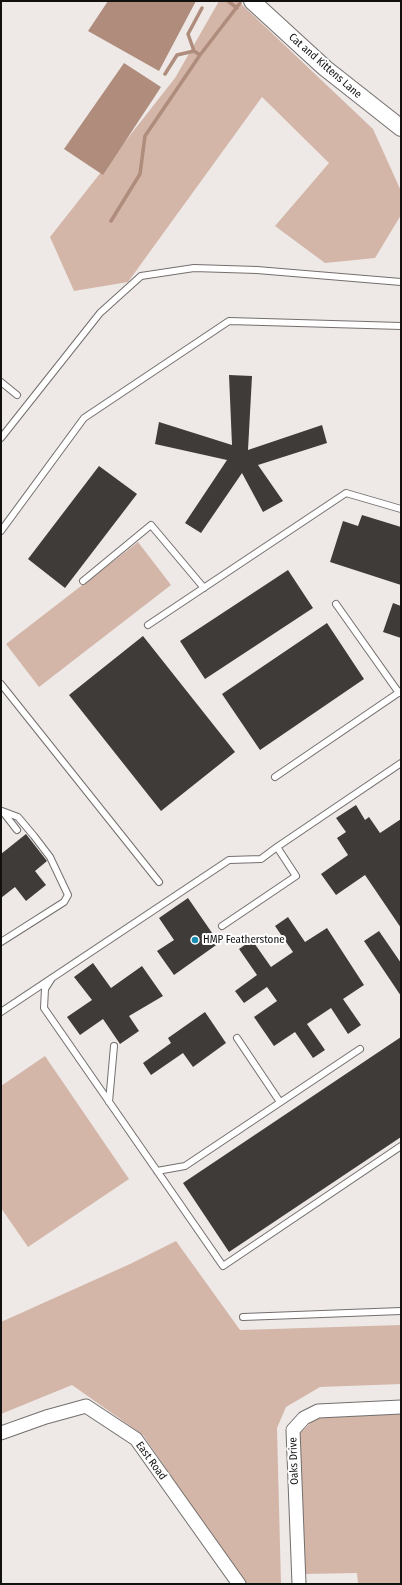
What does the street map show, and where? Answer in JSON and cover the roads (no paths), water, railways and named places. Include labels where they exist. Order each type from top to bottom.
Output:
[{"type":"street","name":"Cat and Kittens Lane","points":[[252,1],[324,68],[401,128]]},
{"type":"street","name":"East Road","points":[[1,1433],[46,1417],[86,1406],[136,1439],[239,1584]]},
{"type":"street","name":"Oaks Drive","points":[[299,1584],[293,1430],[304,1418],[318,1411],[401,1407]]},
{"type":"lane","points":[[1,438],[100,313],[141,276],[194,268],[257,270],[401,282]]},
{"type":"lane","points":[[1,531],[84,418],[229,321],[401,326]]},
{"type":"lane","points":[[1,382],[17,395]]},
{"type":"lane","points":[[148,625],[346,493],[401,509]]},
{"type":"lane","points":[[83,581],[151,525],[204,588]]},
{"type":"lane","points":[[275,777],[400,692],[336,604]]},
{"type":"lane","points":[[1,684],[159,882]]},
{"type":"lane","points":[[1,1012],[229,860],[261,859],[401,763]]},
{"type":"lane","points":[[2,810],[18,830]]},
{"type":"lane","points":[[1,942],[64,902],[68,895],[50,857],[34,836],[18,817],[2,810]]},
{"type":"lane","points":[[222,926],[296,876],[277,847]]},
{"type":"lane","points":[[52,978],[45,989],[44,1008],[223,1266],[401,1146]]},
{"type":"lane","points":[[237,1038],[280,1102]]},
{"type":"lane","points":[[109,1102],[114,1046]]},
{"type":"lane","points":[[157,1171],[185,1166],[360,1049]]},
{"type":"lane","points":[[243,1317],[401,1311]]},
{"type":"waterway","points":[[228,1],[237,8]]},
{"type":"waterway","points":[[111,221],[140,174],[145,136],[200,55],[240,3]]},
{"type":"waterway","points":[[200,55],[194,51],[188,34],[202,8]]},
{"type":"waterway","points":[[165,74],[177,55],[194,51]]},
{"type":"place","name":"HMP Featherstone","points":[[195,940]]}]
